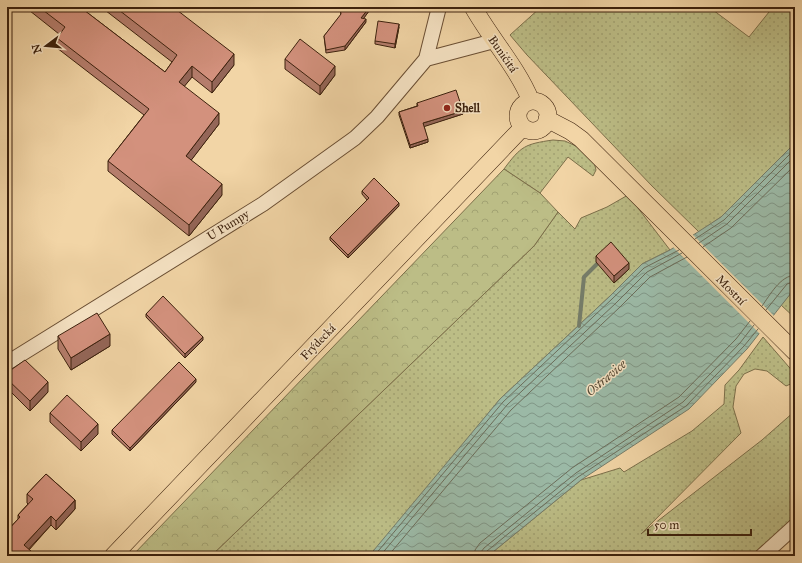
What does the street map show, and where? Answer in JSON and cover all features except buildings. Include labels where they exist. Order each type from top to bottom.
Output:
[{"type":"main road","name":"Buničitá","points":[[473,7],[494,41],[524,84],[531,101]]},
{"type":"main road","points":[[531,101],[540,103],[544,106],[547,112],[547,120],[544,126],[536,130],[530,130],[523,127],[519,120],[519,111],[523,105],[531,101]]},
{"type":"main road","name":"Mostní","points":[[547,120],[570,130],[581,139],[795,352]]},
{"type":"main road","name":"Frýdecká","points":[[113,556],[523,127]]},
{"type":"street","name":"U Pumpy","points":[[7,363],[263,204],[355,138],[377,117],[426,59],[438,7]]},
{"type":"street","points":[[426,59],[494,41]]},
{"type":"street","points":[[762,556],[795,526]]},
{"type":"green space","points":[[541,7],[709,7],[749,37],[773,7],[795,7],[795,143],[721,217],[699,232],[652,186],[527,55],[510,35]]},
{"type":"green space","points":[[553,140],[565,141],[578,147],[594,162],[596,170],[593,176],[568,157],[540,193],[504,169],[515,155],[524,147]]},
{"type":"green space","points":[[504,169],[540,193],[558,212],[534,246],[211,556],[132,556]]},
{"type":"green space","points":[[628,195],[670,250],[642,264],[500,399],[372,556],[211,556],[534,246],[558,212],[575,229],[581,218],[607,207]]},
{"type":"green space","points":[[795,288],[795,318],[781,305]]},
{"type":"green space","points":[[763,337],[795,374],[795,382],[786,386],[767,371],[755,369],[744,374],[736,386],[733,407],[741,433],[641,534],[762,440],[795,411],[795,521],[759,556],[488,556],[581,480],[620,468],[624,472],[692,431],[724,404],[725,385],[739,370]]},
{"type":"water","name":"Ostravice","points":[[795,143],[795,288],[747,349],[689,409],[581,480],[488,556],[369,556],[500,399],[642,264],[670,250],[721,217]]},
{"type":"pier","points":[[692,234],[775,317],[761,335],[672,246]]},
{"type":"waterway","points":[[579,326],[584,277],[597,264]]},
{"type":"place","name":"Shell","points":[[447,108]]}]
